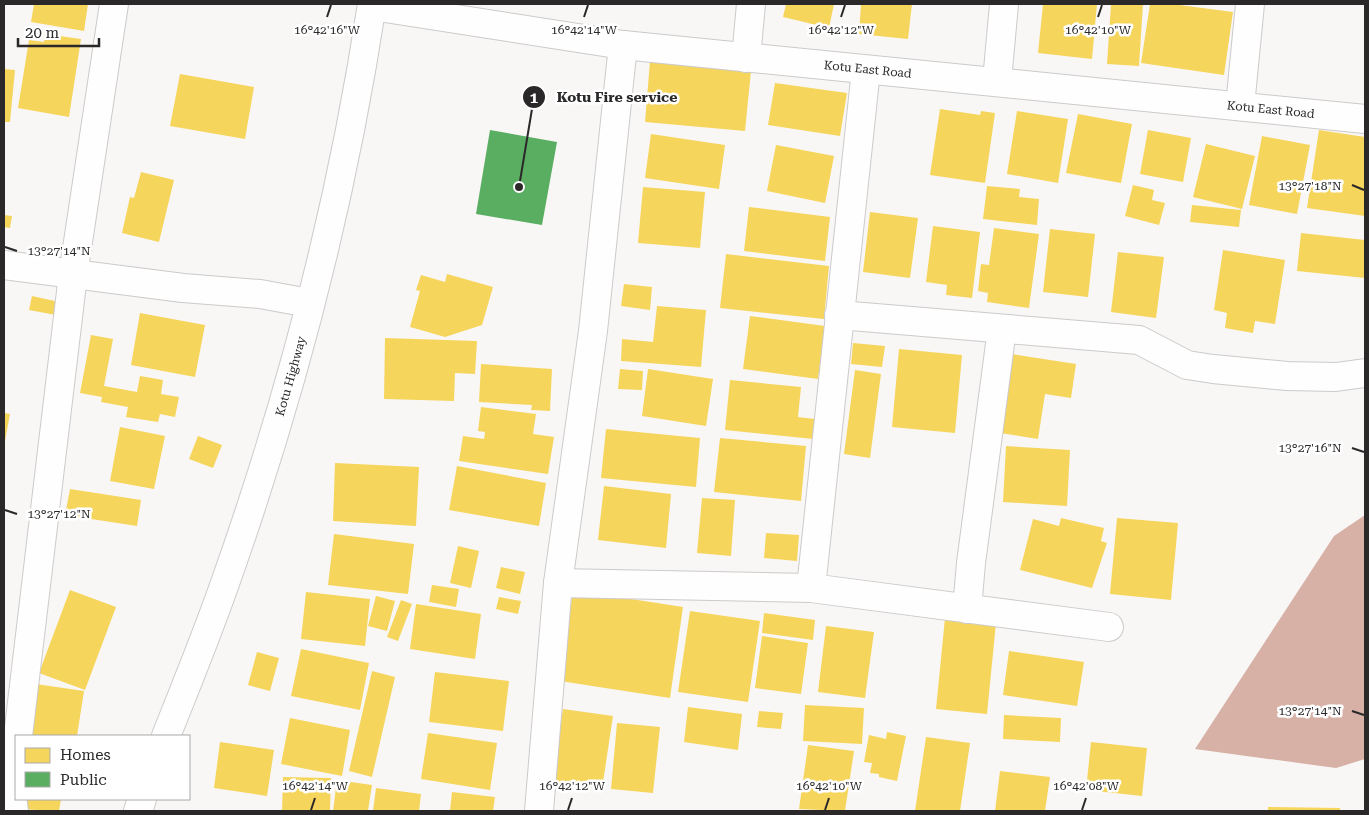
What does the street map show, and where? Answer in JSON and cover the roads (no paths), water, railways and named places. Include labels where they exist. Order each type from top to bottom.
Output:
[{"type":"street","points":[[18,735],[73,275],[114,4]]},
{"type":"street","points":[[746,58],[751,4]]},
{"type":"street","points":[[997,82],[1004,4]]},
{"type":"street","points":[[1240,106],[1250,4]]},
{"type":"street","name":"Kotu East Road","points":[[372,5],[623,45],[1365,119]]},
{"type":"street","name":"Kotu Highway","points":[[166,735],[224,586],[277,420],[310,304],[343,165],[372,5]]},
{"type":"street","points":[[539,811],[558,584],[593,331],[623,45]]},
{"type":"street","points":[[811,588],[866,70]]},
{"type":"street","points":[[4,265],[183,288],[260,294],[310,304]]},
{"type":"street","points":[[839,315],[1139,340],[1186,365],[1213,369],[1287,376],[1336,377],[1365,373]]},
{"type":"street","points":[[967,609],[971,563],[1002,329]]},
{"type":"street","points":[[558,584],[811,588],[1109,627]]},
{"type":"street","points":[[14,811],[15,780]]},
{"type":"place","name":"Kotu Fire service","points":[[519,187]]}]
